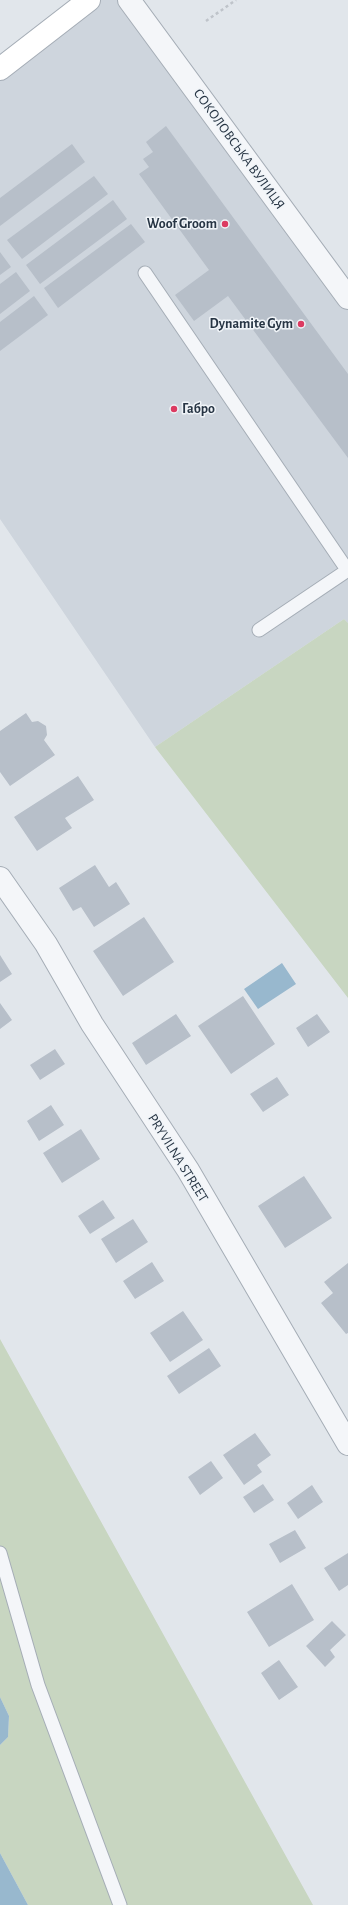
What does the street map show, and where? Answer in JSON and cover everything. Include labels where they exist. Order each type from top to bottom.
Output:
[{"type":"street","name":"СОКОЛОВСЬКА ВУЛИЦЯ","points":[[129,0],[348,298]]},
{"type":"street","points":[[0,69],[81,2]]},
{"type":"street","name":"PRYVILNA STREET","points":[[0,878],[46,944],[92,1024],[188,1170],[348,1444]]},
{"type":"lane","points":[[145,273],[348,570],[259,630]]},
{"type":"lane","points":[[0,1553],[38,1685],[120,1905]]},
{"type":"path","points":[[206,21],[236,0]]},
{"type":"shaded area","name":"Габро","points":[[89,0],[129,0],[348,298],[348,623],[344,619],[155,747],[0,519],[0,69]]},
{"type":"green space","points":[[344,619],[348,623],[348,998],[155,747]]},
{"type":"green space","points":[[0,1339],[313,1905],[28,1905],[0,1853],[0,1745],[8,1737],[9,1716],[0,1697]]},
{"type":"water","points":[[282,963],[296,984],[258,1009],[244,989]]},
{"type":"water","points":[[0,1697],[9,1716],[8,1737],[0,1745]]},
{"type":"water","points":[[0,1853],[28,1905],[0,1905]]},
{"type":"building","points":[[166,126],[348,374],[348,458],[228,296],[194,321],[175,295],[209,270],[139,174],[149,167],[143,159],[153,152],[146,142]]},
{"type":"building","points":[[72,144],[85,162],[0,226],[0,198]]},
{"type":"building","points":[[94,176],[108,194],[22,259],[7,240]]},
{"type":"building","points":[[113,200],[127,219],[40,284],[26,265]]},
{"type":"building","points":[[131,224],[145,242],[58,308],[44,288]]},
{"type":"building","points":[[0,252],[11,267],[0,275]]},
{"type":"building","points":[[16,272],[30,291],[0,314],[0,284]]},
{"type":"building","points":[[34,296],[48,315],[0,351],[0,322]]},
{"type":"building","points":[[26,713],[32,722],[38,721],[46,726],[47,735],[44,740],[55,755],[10,786],[0,772],[0,731]]},
{"type":"building","points":[[78,776],[94,800],[65,818],[72,828],[37,851],[14,817]]},
{"type":"building","points":[[95,865],[109,887],[116,882],[130,904],[94,927],[81,907],[73,911],[59,888]]},
{"type":"building","points":[[144,917],[174,962],[123,996],[93,951]]},
{"type":"building","points":[[0,955],[12,974],[0,982]]},
{"type":"building","points":[[243,996],[275,1044],[231,1074],[198,1026]]},
{"type":"building","points":[[0,1003],[12,1020],[0,1029]]},
{"type":"building","points":[[176,1014],[191,1036],[146,1065],[132,1043]]},
{"type":"building","points":[[317,1014],[330,1032],[308,1047],[296,1028]]},
{"type":"building","points":[[55,1049],[65,1064],[40,1080],[30,1065]]},
{"type":"building","points":[[277,1077],[289,1095],[263,1112],[250,1094]]},
{"type":"building","points":[[51,1105],[64,1125],[39,1141],[27,1121]]},
{"type":"building","points":[[81,1129],[100,1159],[62,1183],[43,1153]]},
{"type":"building","points":[[304,1176],[332,1218],[285,1248],[258,1206]]},
{"type":"building","points":[[103,1200],[115,1218],[90,1234],[78,1216]]},
{"type":"building","points":[[133,1219],[148,1242],[116,1263],[101,1239]]},
{"type":"building","points":[[152,1262],[164,1281],[135,1299],[123,1281]]},
{"type":"building","points":[[348,1263],[348,1333],[346,1334],[321,1303],[333,1293],[324,1282]]},
{"type":"building","points":[[183,1311],[203,1340],[170,1362],[150,1333]]},
{"type":"building","points":[[209,1348],[221,1366],[179,1394],[167,1376]]},
{"type":"building","points":[[255,1433],[271,1455],[257,1465],[262,1472],[244,1485],[223,1455]]},
{"type":"building","points":[[211,1461],[223,1478],[200,1495],[188,1477]]},
{"type":"building","points":[[263,1484],[274,1500],[254,1513],[243,1497]]},
{"type":"building","points":[[312,1485],[323,1502],[298,1519],[287,1503]]},
{"type":"building","points":[[295,1530],[306,1548],[280,1563],[269,1544]]},
{"type":"building","points":[[348,1553],[348,1585],[339,1591],[324,1568]]},
{"type":"building","points":[[292,1584],[314,1620],[269,1647],[247,1612]]},
{"type":"building","points":[[332,1621],[346,1635],[330,1650],[335,1657],[325,1667],[306,1646]]},
{"type":"building","points":[[279,1660],[298,1687],[279,1700],[261,1673]]},
{"type":"place","name":"Woof Groom","points":[[225,224]]},
{"type":"place","name":"Dynamite Gym","points":[[301,324]]},
{"type":"place","name":"Габро","points":[[174,409]]}]
